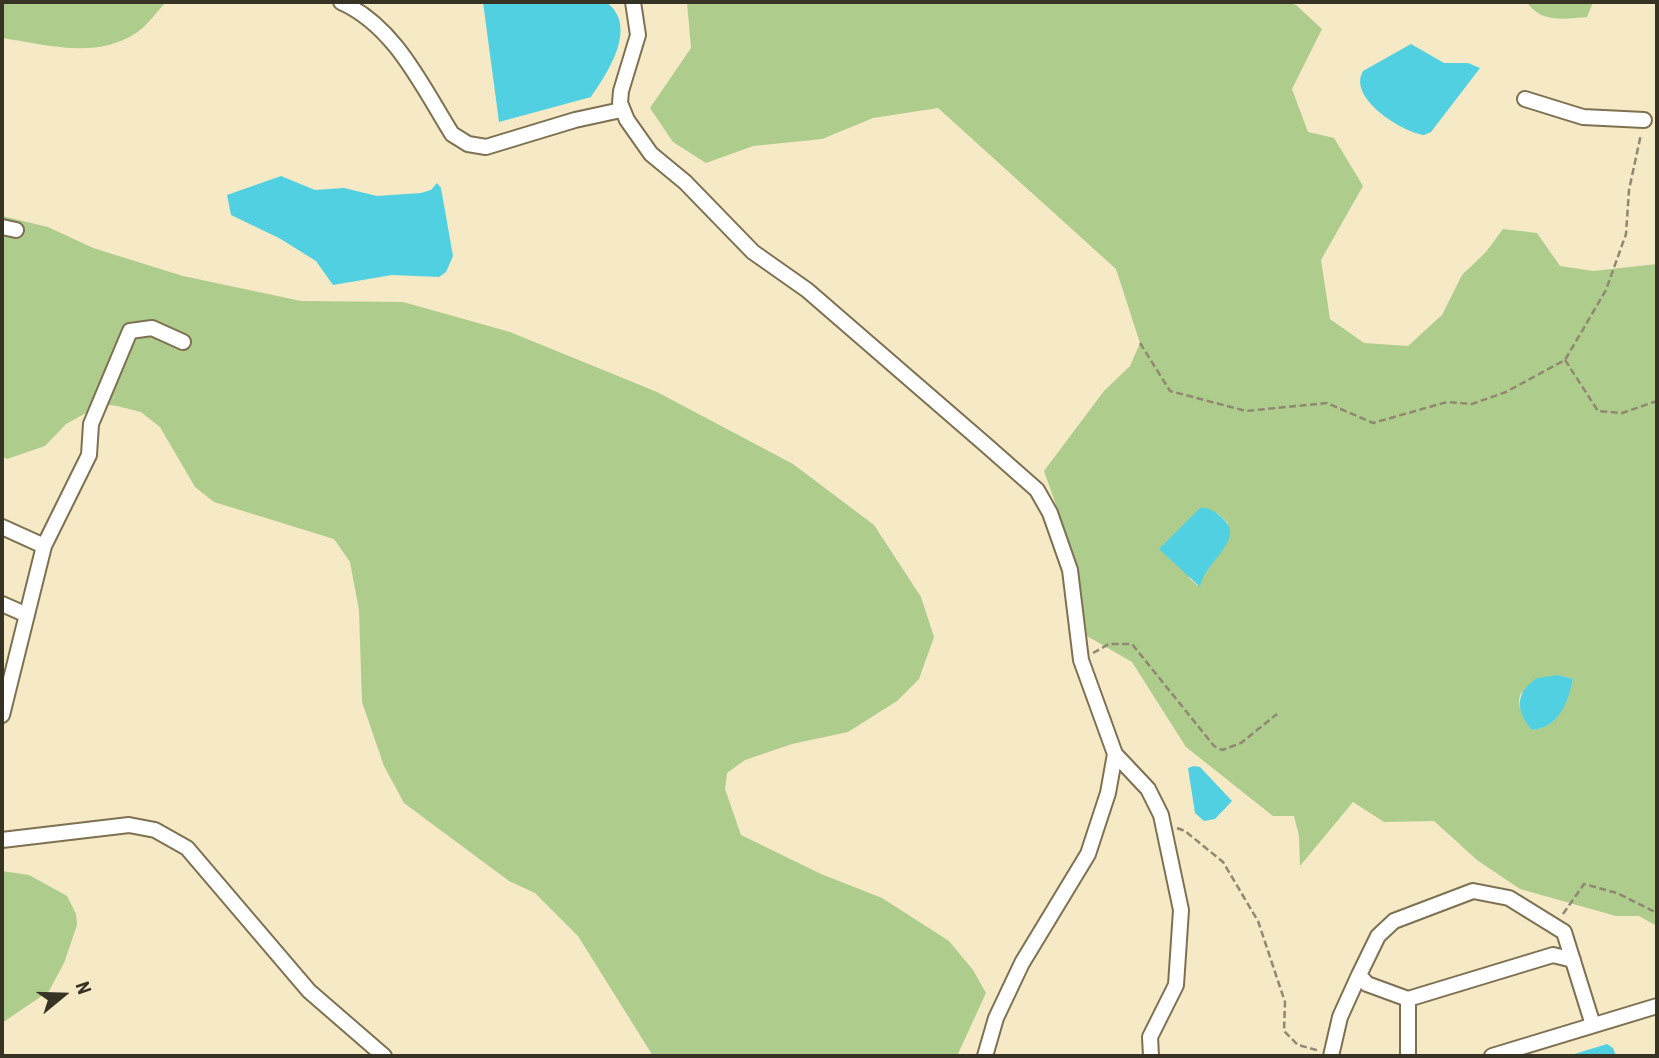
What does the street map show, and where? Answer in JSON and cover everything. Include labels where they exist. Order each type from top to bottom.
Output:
[{"type":"street","points":[[341,2],[372,20],[389,38],[452,134],[468,144],[486,147],[575,120],[621,110]]},
{"type":"street","points":[[633,2],[638,35],[621,91],[621,110],[651,155],[685,182],[753,252],[807,290],[863,336],[1037,490],[1050,513],[1070,570],[1081,660],[1115,754],[1148,789],[1164,825],[1181,910],[1176,985],[1150,1037],[1151,1056]]},
{"type":"street","points":[[1525,99],[1583,117],[1644,120]]},
{"type":"street","points":[[2,715],[44,546],[89,455],[91,424],[130,331],[152,328],[183,342]]},
{"type":"street","points":[[2,527],[44,546]]},
{"type":"street","points":[[2,604],[27,615]]},
{"type":"street","points":[[985,1056],[996,1018],[1022,963],[1088,854],[1108,793],[1115,754]]},
{"type":"street","points":[[2,840],[129,825],[155,830],[177,842],[198,858],[309,991],[384,1056]]},
{"type":"street","points":[[1331,1055],[1340,1017],[1378,936],[1394,921],[1473,891],[1509,898],[1564,932],[1593,1025]]},
{"type":"street","points":[[1359,975],[1367,984],[1408,999],[1553,955],[1573,960]]},
{"type":"street","points":[[1408,999],[1408,1056]]},
{"type":"street","points":[[1492,1056],[1657,1007]]},
{"type":"path","points":[[1140,343],[1170,391],[1246,411],[1327,403],[1373,423],[1447,402],[1472,404],[1506,392],[1565,360],[1606,290],[1626,234],[1629,190],[1644,120]]},
{"type":"path","points":[[1565,360],[1598,411],[1622,413],[1657,401]]},
{"type":"path","points":[[1081,660],[1109,644],[1132,643],[1214,746],[1222,750],[1241,743],[1277,714]]},
{"type":"path","points":[[1164,825],[1185,831],[1223,862],[1258,921],[1285,1002],[1284,1031],[1298,1045],[1331,1055]]},
{"type":"path","points":[[1555,926],[1584,884],[1617,893],[1657,913]]},
{"type":"green space","points":[[2,2],[166,2],[136,33],[120,41],[104,46],[70,48],[2,38]]},
{"type":"green space","points":[[687,2],[1287,2],[1296,5],[1322,29],[1292,89],[1308,132],[1334,138],[1363,186],[1321,260],[1330,319],[1364,343],[1408,346],[1442,315],[1462,275],[1486,252],[1503,229],[1537,233],[1560,266],[1593,271],[1657,264],[1657,926],[1639,916],[1616,916],[1520,889],[1477,860],[1434,821],[1384,822],[1353,802],[1300,866],[1299,836],[1294,816],[1273,816],[1186,747],[1132,662],[1087,636],[1077,564],[1044,471],[1104,391],[1130,366],[1140,343],[1116,269],[938,108],[873,118],[822,139],[753,146],[706,163],[673,142],[650,108],[691,48]],"holes":[[[1217,513],[1228,523],[1215,558],[1204,571],[1198,586],[1189,578]],[[1558,675],[1573,679],[1564,705],[1549,724],[1532,730],[1520,708],[1521,693]]]},
{"type":"green space","points":[[1527,2],[1593,2],[1587,17],[1562,19],[1546,17],[1532,9]]},
{"type":"green space","points":[[2,216],[48,227],[93,248],[183,276],[301,301],[403,302],[510,332],[657,392],[793,464],[874,525],[921,597],[934,637],[919,679],[897,701],[848,732],[792,744],[745,760],[727,773],[725,789],[741,835],[821,874],[882,898],[949,941],[973,970],[986,993],[957,1056],[653,1056],[578,936],[535,893],[509,881],[404,803],[384,766],[362,702],[359,610],[350,562],[334,539],[214,502],[195,487],[160,427],[141,412],[117,406],[102,404],[66,424],[45,446],[7,459],[2,456]]},
{"type":"green space","points":[[2,871],[29,875],[67,896],[76,914],[77,925],[64,963],[49,991],[2,1023]]},
{"type":"water","points":[[483,2],[606,2],[616,12],[620,23],[620,36],[612,62],[591,97],[499,122]]},
{"type":"water","points":[[1411,44],[1444,63],[1468,63],[1480,68],[1431,132],[1424,135],[1403,128],[1379,112],[1369,102],[1360,81],[1363,71]]},
{"type":"water","points":[[281,176],[315,190],[344,188],[377,196],[421,193],[431,190],[437,183],[441,188],[453,256],[446,272],[439,277],[392,275],[333,285],[316,261],[279,238],[231,215],[227,195]]},
{"type":"water","points":[[1200,508],[1211,510],[1220,516],[1228,525],[1230,533],[1223,550],[1200,587],[1159,549]]},
{"type":"water","points":[[1558,675],[1573,679],[1565,705],[1556,719],[1532,730],[1520,709],[1521,696],[1537,678]]},
{"type":"water","points":[[1200,767],[1232,801],[1215,819],[1204,821],[1195,813],[1188,768]]},
{"type":"water","points":[[1607,1044],[1613,1048],[1616,1056],[1568,1056]]}]
